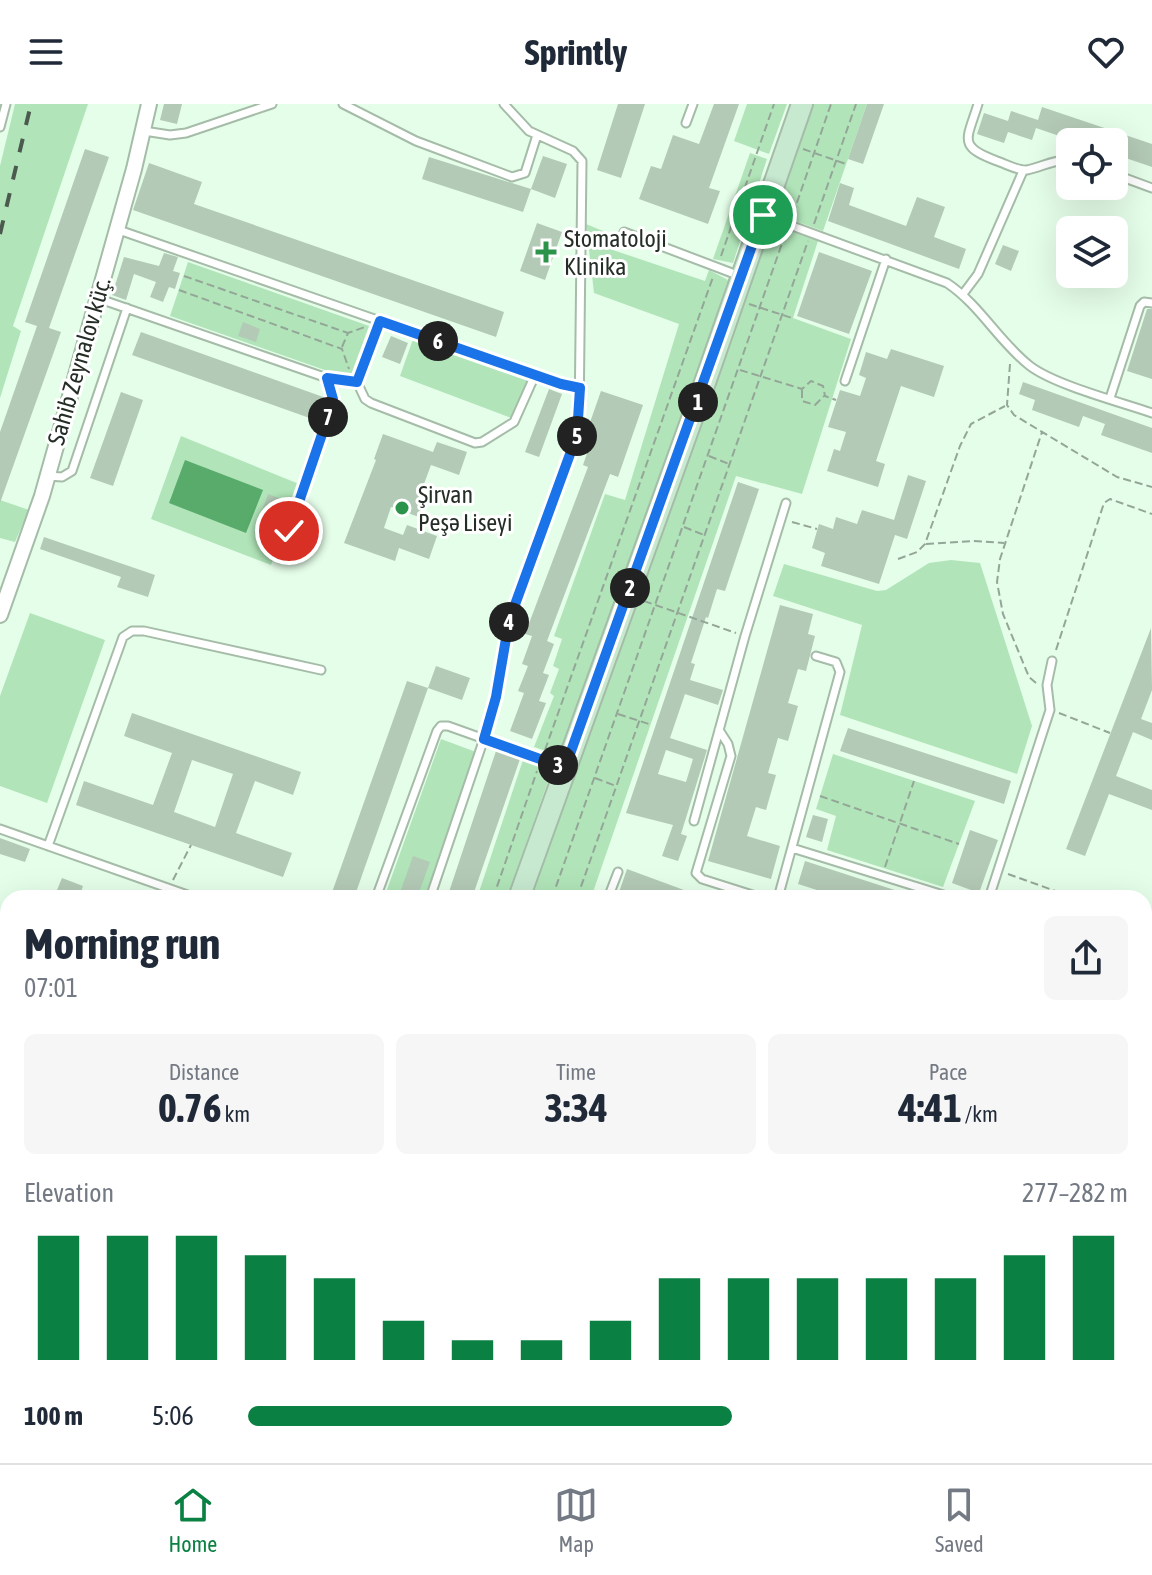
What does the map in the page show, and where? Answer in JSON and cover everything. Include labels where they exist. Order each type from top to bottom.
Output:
[{"type":"main road","points":[[522,890],[802,104]]},
{"type":"street","name":"Sahib Zeynalov küç.","points":[[0,615],[25,551],[48,476],[149,104]]},
{"type":"lane","points":[[0,127],[6,104]]},
{"type":"lane","points":[[144,131],[170,135],[186,133],[272,104]]},
{"type":"lane","points":[[343,104],[354,106],[416,141],[512,177],[525,173],[537,135]]},
{"type":"lane","points":[[433,890],[496,697],[509,621],[577,435],[582,161],[573,151],[521,125],[504,104]]},
{"type":"lane","points":[[686,123],[693,104]]},
{"type":"lane","points":[[978,104],[967,137],[968,146],[976,153],[1023,171],[1056,160]]},
{"type":"lane","points":[[963,294],[978,274],[1023,171]]},
{"type":"lane","points":[[1128,179],[1152,188]]},
{"type":"lane","points":[[763,215],[947,283],[963,294],[1031,366],[1050,377],[1152,413]]},
{"type":"lane","points":[[116,229],[580,388]]},
{"type":"lane","points":[[624,232],[742,277]]},
{"type":"lane","points":[[845,381],[886,259]]},
{"type":"lane","points":[[97,298],[327,378],[354,378]]},
{"type":"lane","points":[[1110,398],[1140,306],[1144,302],[1152,303]]},
{"type":"lane","points":[[48,476],[62,477],[72,471],[127,308]]},
{"type":"lane","points":[[354,378],[380,321]]},
{"type":"lane","points":[[354,378],[365,399],[371,403],[475,443],[482,442],[514,422],[535,375]]},
{"type":"lane","points":[[289,531],[331,408],[333,399],[327,378]]},
{"type":"lane","points":[[694,821],[745,636],[786,503]]},
{"type":"lane","points":[[48,846],[123,637],[132,631],[144,631],[321,670]]},
{"type":"lane","points":[[780,890],[840,672],[836,662],[816,656]]},
{"type":"lane","points":[[992,890],[1050,710],[1047,685],[1052,661]]},
{"type":"lane","points":[[379,890],[441,726],[565,768]]},
{"type":"lane","points":[[719,730],[731,756],[696,873],[702,879],[737,890]]},
{"type":"lane","points":[[0,829],[174,890]]},
{"type":"lane","points":[[792,848],[927,890]]},
{"type":"lane","points":[[611,890],[618,872]]},
{"type":"path","points":[[496,890],[774,104]]},
{"type":"path","points":[[555,890],[831,104]]},
{"type":"path","points":[[580,890],[856,104]]},
{"type":"path","points":[[794,146],[846,164]]},
{"type":"path","points":[[184,276],[348,333],[369,326]]},
{"type":"path","points":[[179,290],[342,349]]},
{"type":"path","points":[[740,301],[792,318]]},
{"type":"path","points":[[348,333],[342,349],[354,378]]},
{"type":"path","points":[[1011,347],[1007,405],[1014,415],[1117,477],[1152,487]]},
{"type":"path","points":[[739,370],[802,389]]},
{"type":"path","points":[[811,381],[823,386],[825,396],[815,405],[802,401],[802,389],[811,381]]},
{"type":"path","points":[[825,396],[836,400]]},
{"type":"path","points":[[898,559],[917,552],[925,544],[971,424],[1007,405]]},
{"type":"path","points":[[1042,432],[1005,543],[997,582],[1003,614],[1029,677],[1036,683],[1047,685]]},
{"type":"path","points":[[707,456],[729,464]]},
{"type":"path","points":[[1052,661],[1104,503],[1110,499],[1152,514]]},
{"type":"path","points":[[781,519],[817,529]]},
{"type":"path","points":[[683,526],[705,535]]},
{"type":"path","points":[[925,544],[972,541],[1005,543]]},
{"type":"path","points":[[635,598],[745,636]]},
{"type":"path","points":[[1050,710],[1110,733]]},
{"type":"path","points":[[617,713],[652,725]]},
{"type":"path","points":[[594,778],[616,786]]},
{"type":"path","points":[[884,868],[914,781]]},
{"type":"path","points":[[820,796],[959,844]]},
{"type":"path","points":[[169,888],[191,845]]},
{"type":"path","points":[[998,870],[1053,890]]},
{"type":"shaded area","points":[[15,104],[88,104],[13,326],[21,331],[0,398],[0,166]]},
{"type":"shaded area","points":[[747,104],[787,104],[769,154],[734,141]]},
{"type":"shaded area","points":[[809,104],[867,104],[823,231],[771,212]]},
{"type":"shaded area","points":[[750,153],[767,159],[733,263],[713,259]]},
{"type":"shaded area","points":[[767,223],[818,241],[793,318],[851,339],[802,494],[736,476],[594,890],[532,890]]},
{"type":"shaded area","points":[[586,224],[608,233],[604,247],[705,281],[709,270],[728,280],[687,402],[558,755],[534,747],[554,696],[550,693],[559,669],[553,666],[562,639],[554,636],[605,494],[625,500],[679,324],[594,293]]},
{"type":"shaded area","points":[[188,262],[369,326],[351,375],[336,374],[170,316]]},
{"type":"shaded area","points":[[413,339],[528,378],[511,418],[400,376]]},
{"type":"shaded area","points":[[181,436],[299,484],[271,565],[151,519]]},
{"type":"shaded area","points":[[185,460],[263,490],[246,533],[169,503]]},
{"type":"shaded area","points":[[0,500],[29,510],[15,542],[0,538]]},
{"type":"shaded area","points":[[951,560],[980,563],[1032,726],[1017,774],[840,715],[862,625],[773,596],[784,564],[877,591],[886,590],[929,563]]},
{"type":"shaded area","points":[[30,613],[105,640],[47,803],[0,786],[0,696]]},
{"type":"shaded area","points":[[441,739],[476,752],[429,890],[387,890]]},
{"type":"shaded area","points":[[833,754],[975,801],[943,887],[827,850],[836,816],[816,809]]},
{"type":"shaded area","points":[[523,760],[552,770],[510,890],[480,890]]},
{"type":"building","points":[[164,104],[182,104],[177,124],[160,120]]},
{"type":"building","points":[[618,104],[645,104],[621,178],[597,170]]},
{"type":"building","points":[[714,104],[739,104],[709,188],[720,191],[708,224],[639,199],[651,166],[661,169],[673,135],[699,144]]},
{"type":"building","points":[[867,104],[884,104],[863,164],[848,159]]},
{"type":"building","points":[[1042,107],[1104,128],[1056,128],[1056,135],[1036,128],[1032,140],[1008,132],[1004,143],[977,134],[984,113],[1008,121],[1011,111],[1038,120]]},
{"type":"building","points":[[1128,136],[1152,144],[1152,167],[1128,159]]},
{"type":"building","points":[[85,149],[109,157],[49,328],[61,332],[0,503],[0,432],[37,326],[25,322]]},
{"type":"building","points":[[543,156],[567,164],[555,198],[531,189]]},
{"type":"building","points":[[429,157],[531,189],[523,212],[422,179]]},
{"type":"building","points":[[149,163],[202,182],[194,204],[504,312],[496,337],[133,210]]},
{"type":"building","points":[[840,183],[854,188],[849,205],[906,226],[917,197],[945,207],[934,237],[966,249],[959,269],[828,221]]},
{"type":"building","points":[[537,223],[562,232],[545,280],[520,271]]},
{"type":"building","points":[[1003,245],[1019,251],[1011,271],[995,264]]},
{"type":"building","points":[[819,252],[872,271],[849,334],[797,316]]},
{"type":"building","points":[[164,253],[178,257],[173,271],[180,273],[175,289],[169,287],[163,302],[150,297],[156,282],[134,274],[126,300],[112,295],[124,257],[159,266]]},
{"type":"building","points":[[1147,309],[1152,309],[1152,379],[1127,371]]},
{"type":"building","points":[[243,322],[260,329],[256,342],[238,336]]},
{"type":"building","points":[[141,332],[326,398],[318,421],[132,355]]},
{"type":"building","points":[[391,336],[408,343],[400,364],[382,357]]},
{"type":"building","points":[[891,349],[944,366],[934,397],[901,386],[876,461],[885,464],[878,487],[827,471],[834,449],[840,451],[846,432],[828,427],[840,390],[860,396],[866,378],[859,375],[866,352],[887,359]]},
{"type":"building","points":[[1023,382],[1152,428],[1152,453],[1101,435],[1105,424],[1083,416],[1079,427],[1032,410],[1035,400],[1019,394]]},
{"type":"building","points":[[549,389],[562,394],[539,457],[525,452]]},
{"type":"building","points":[[601,391],[643,405],[618,477],[610,474],[547,641],[554,644],[543,673],[549,675],[539,701],[546,703],[532,739],[510,731],[524,693],[518,691],[528,666],[522,664],[532,636],[525,634],[588,467],[583,465],[595,430],[588,428]]},
{"type":"building","points":[[121,392],[143,400],[113,486],[90,478]]},
{"type":"building","points":[[383,434],[433,452],[437,442],[467,452],[459,475],[431,465],[421,492],[427,494],[419,517],[391,507],[384,528],[403,535],[407,525],[437,536],[429,559],[399,548],[395,561],[344,543]]},
{"type":"building","points":[[908,475],[926,481],[907,539],[895,535],[879,584],[821,566],[825,553],[812,548],[819,524],[833,529],[836,517],[857,524],[862,510],[894,520]]},
{"type":"building","points":[[738,482],[759,489],[725,591],[717,589],[691,663],[695,664],[690,680],[723,690],[718,705],[685,694],[670,738],[707,750],[681,834],[687,836],[678,861],[662,856],[673,825],[626,813]],"holes":[[[666,750],[693,759],[686,782],[658,774]]]},
{"type":"building","points":[[268,494],[289,502],[274,541],[254,533]]},
{"type":"building","points":[[44,537],[155,575],[148,597],[117,587],[121,577],[40,549]]},
{"type":"building","points":[[780,605],[813,614],[808,634],[815,636],[806,671],[798,669],[788,703],[798,706],[788,741],[778,738],[768,773],[776,775],[766,810],[756,807],[747,836],[780,846],[771,879],[708,861]]},
{"type":"building","points":[[1151,628],[1152,690],[1141,719],[1152,723],[1152,740],[1133,732],[1116,776],[1152,790],[1152,810],[1109,794],[1085,856],[1066,849]]},
{"type":"building","points":[[436,666],[470,678],[462,700],[428,688]]},
{"type":"building","points":[[407,681],[428,688],[357,890],[333,890]]},
{"type":"building","points":[[132,713],[301,772],[293,795],[255,781],[236,833],[292,853],[283,877],[76,805],[84,781],[153,805],[172,753],[124,736]],"holes":[[[192,760],[233,774],[215,827],[174,812]]]},
{"type":"building","points":[[848,728],[1011,781],[1004,804],[840,751]]},
{"type":"building","points":[[496,751],[520,759],[475,890],[450,890]]},
{"type":"building","points":[[813,815],[828,819],[822,842],[806,837]]},
{"type":"building","points":[[970,830],[998,840],[980,890],[952,883]]},
{"type":"building","points":[[0,838],[30,849],[25,862],[0,854]]},
{"type":"building","points":[[413,856],[430,862],[420,890],[401,890]]},
{"type":"building","points":[[805,861],[894,890],[817,890],[798,884]]},
{"type":"building","points":[[627,869],[684,890],[620,890]]},
{"type":"building","points":[[62,878],[83,886],[82,890],[57,890]]},
{"type":"railway","points":[[0,234],[31,104]]},
{"type":"place","name":"Stomatoloji Klinika","points":[[546,252]]},
{"type":"place","name":"Şirvan Peşə Liseyi","points":[[402,508]]},
{"type":"route","points":[[289,531],[331,408],[333,399],[327,378],[357,382],[380,321],[580,388],[577,435],[509,621],[494,709],[484,739],[565,768],[763,215]]}]
